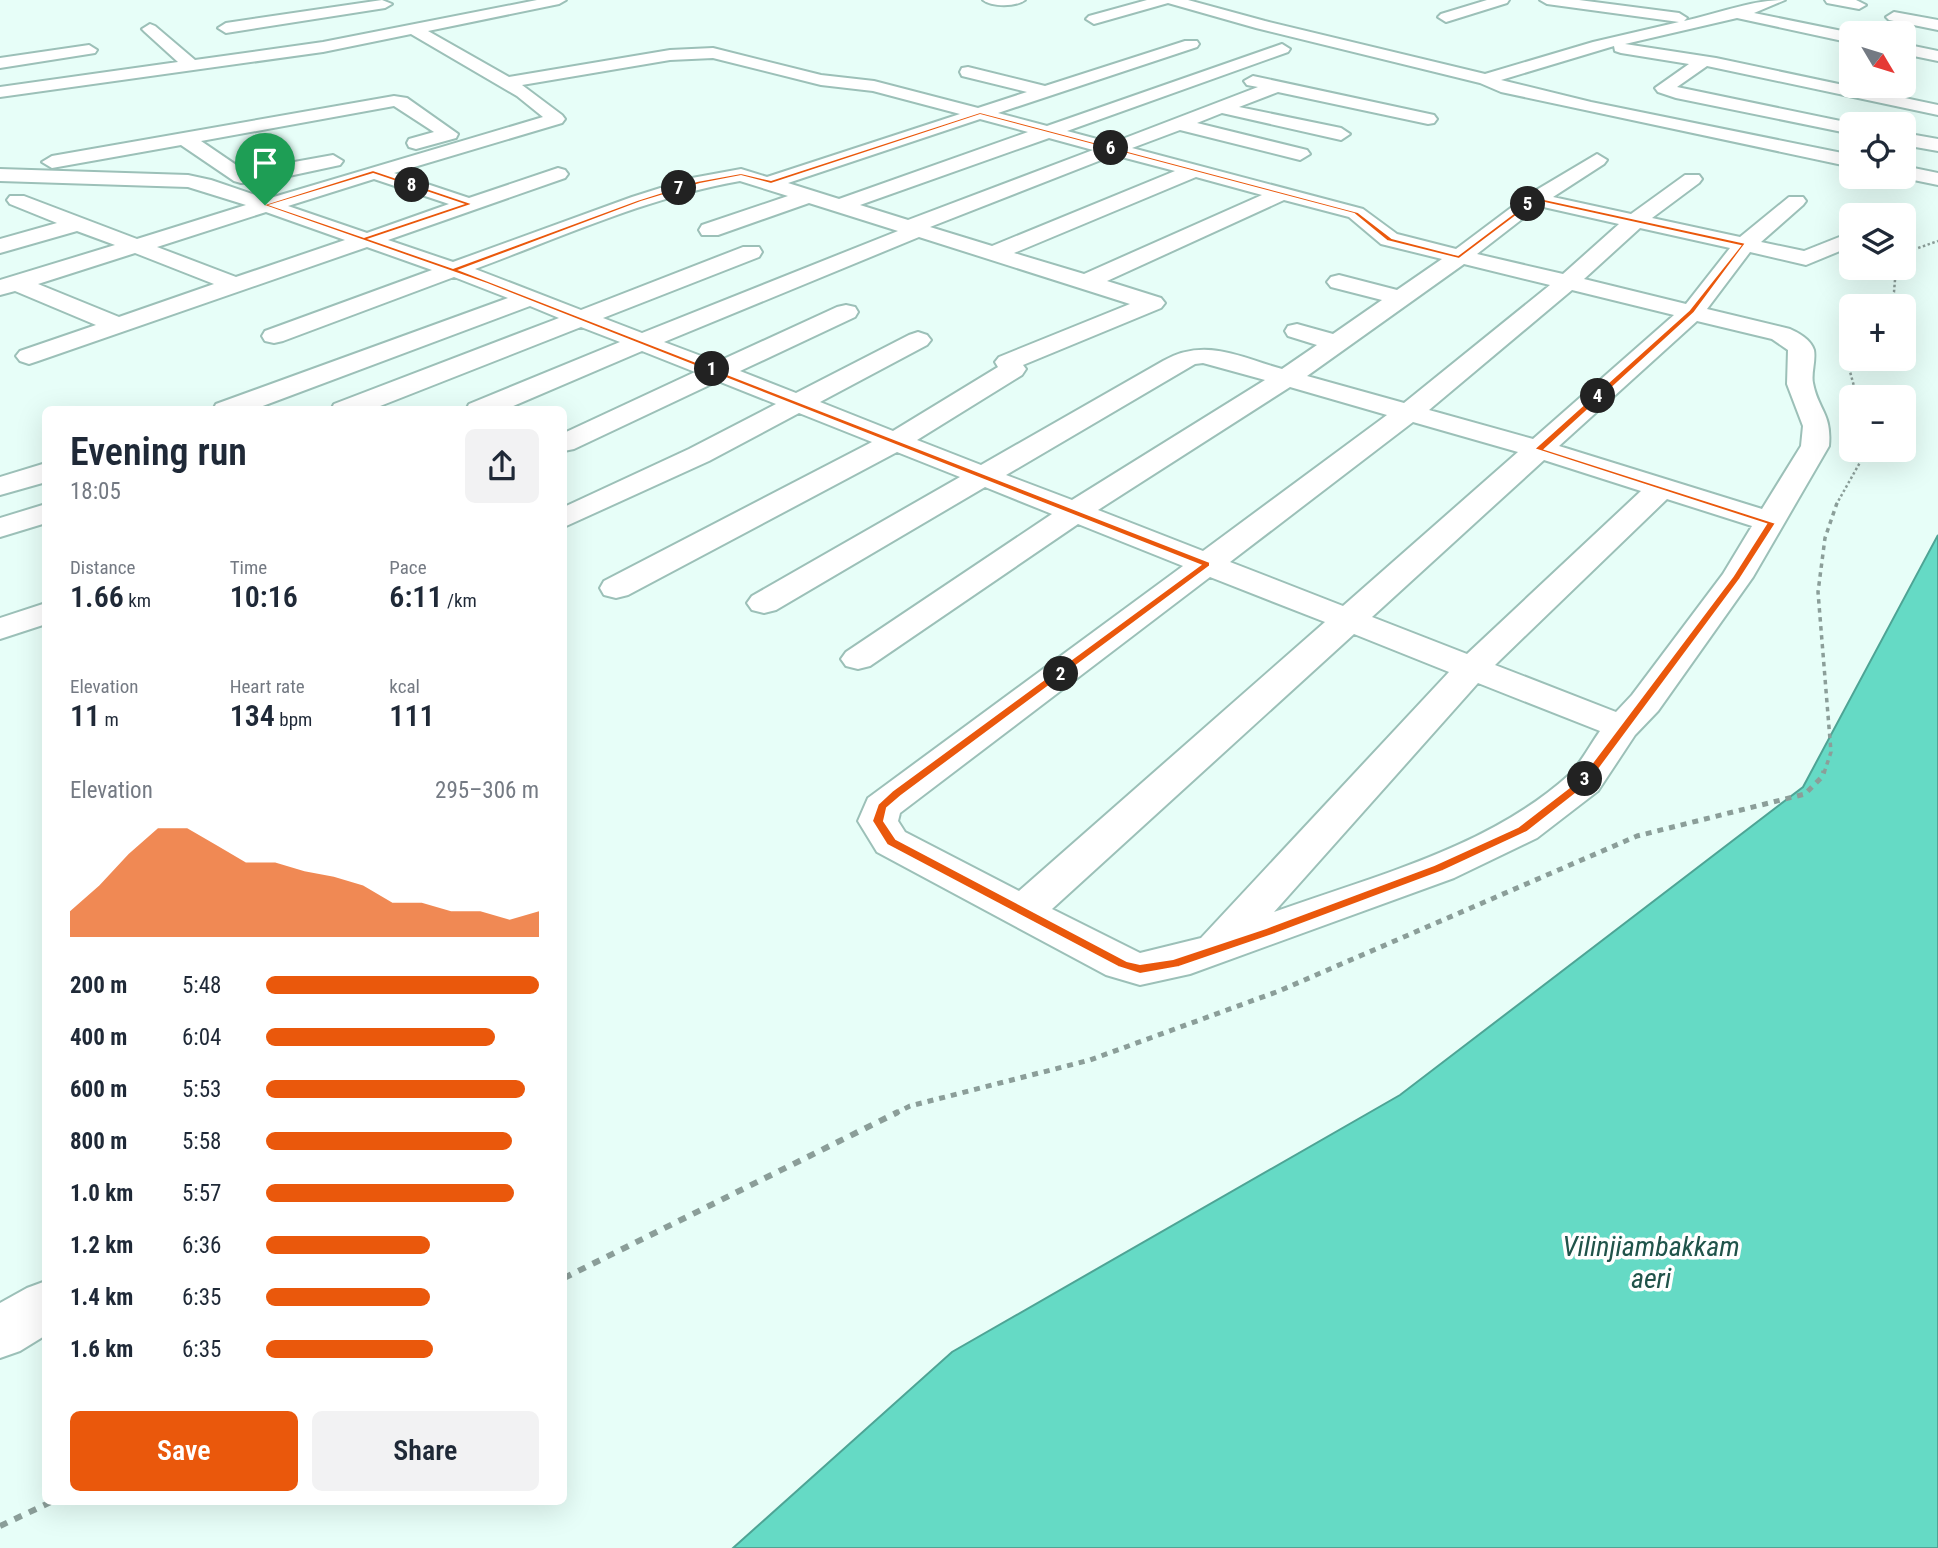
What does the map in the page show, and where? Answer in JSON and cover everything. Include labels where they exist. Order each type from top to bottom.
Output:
[{"type":"street","points":[[244,41],[413,22],[466,20],[559,0]]},
{"type":"street","points":[[990,0],[1018,0]]},
{"type":"street","points":[[1094,19],[1164,0]]},
{"type":"street","points":[[1172,0],[1266,26],[1334,26]]},
{"type":"street","points":[[1446,17],[1502,0]]},
{"type":"street","points":[[1547,0],[1581,2],[1706,21]]},
{"type":"street","points":[[1486,79],[1599,45],[1737,14],[1778,0]]},
{"type":"street","points":[[1832,0],[1859,5]]},
{"type":"street","points":[[226,28],[385,4]]},
{"type":"street","points":[[443,10],[466,20]]},
{"type":"street","points":[[1188,20],[1214,12]]},
{"type":"street","points":[[1737,14],[1839,35]]},
{"type":"street","points":[[210,17],[265,56]]},
{"type":"street","points":[[1894,17],[1938,25]]},
{"type":"street","points":[[0,92],[265,56],[413,22],[507,82],[553,114],[556,119],[373,172],[8,286]]},
{"type":"street","points":[[1305,27],[1486,79],[1501,87],[1839,158]]},
{"type":"street","points":[[1678,27],[1716,36]]},
{"type":"street","points":[[150,29],[192,66]]},
{"type":"street","points":[[771,182],[1191,44]]},
{"type":"street","points":[[1599,45],[1704,61],[1938,110]]},
{"type":"street","points":[[0,63],[86,46],[119,76]]},
{"type":"street","points":[[841,205],[1282,49]]},
{"type":"street","points":[[1916,51],[1938,56]]},
{"type":"street","points":[[507,82],[670,55],[713,52],[814,79],[874,86],[1283,193],[1356,213],[1390,239],[1459,257],[1568,282],[1781,334],[1793,340],[1801,349],[1800,384],[1817,426],[1815,446],[1771,523],[1707,619],[1645,703],[1622,727],[1584,782],[1523,830],[1438,868],[1216,950],[1174,963],[1140,969],[1122,964],[891,842],[878,821],[882,807],[1409,412],[1568,282],[1636,220],[1692,179]]},
{"type":"street","points":[[1493,56],[1531,65]]},
{"type":"street","points":[[1149,58],[1428,119]]},
{"type":"street","points":[[1704,61],[1664,88],[1676,93],[1839,126]]},
{"type":"street","points":[[968,72],[1047,92]]},
{"type":"street","points":[[489,406],[914,229],[1277,86]]},
{"type":"street","points":[[1907,103],[1937,90]]},
{"type":"street","points":[[0,173],[394,100],[449,134],[380,151]]},
{"type":"street","points":[[1221,108],[1341,134]]},
{"type":"street","points":[[1178,124],[1300,154]]},
{"type":"street","points":[[184,138],[235,175]]},
{"type":"street","points":[[1916,141],[1938,145]]},
{"type":"street","points":[[0,185],[182,186],[235,175],[261,176],[353,157]]},
{"type":"street","points":[[858,659],[1075,512],[1287,377],[1401,299],[1535,199],[1597,160]]},
{"type":"street","points":[[992,254],[1195,170]]},
{"type":"street","points":[[373,172],[468,204]]},
{"type":"street","points":[[0,173],[200,183],[265,205],[530,298],[1622,727]]},
{"type":"street","points":[[29,356],[558,173]]},
{"type":"street","points":[[274,337],[639,201],[699,182],[741,175],[771,182],[1153,303],[1010,365],[895,442],[616,588]]},
{"type":"street","points":[[1916,175],[1938,180]]},
{"type":"street","points":[[1084,283],[1283,193]]},
{"type":"street","points":[[710,230],[811,195]]},
{"type":"street","points":[[1535,199],[1806,258],[1839,244]]},
{"type":"street","points":[[17,200],[234,284]]},
{"type":"street","points":[[1022,912],[1692,312],[1744,245],[1796,201]]},
{"type":"street","points":[[0,246],[77,224]]},
{"type":"street","points":[[354,406],[751,252]]},
{"type":"street","points":[[1339,282],[1401,299]]},
{"type":"street","points":[[8,286],[117,325]]},
{"type":"street","points":[[237,406],[530,298]]},
{"type":"street","points":[[567,442],[846,312]]},
{"type":"street","points":[[1297,331],[1337,343]]},
{"type":"street","points":[[567,517],[699,455],[918,341]]},
{"type":"street","points":[[764,603],[1188,357],[1203,355],[1539,449],[1771,523]]},
{"type":"street","points":[[0,486],[42,473]]},
{"type":"street","points":[[1216,950],[1472,668],[1661,488]]},
{"type":"street","points":[[0,528],[42,514]]},
{"type":"street","points":[[0,1334],[42,1308]]},
{"type":"path","points":[[1916,249],[1938,241]]},
{"type":"path","points":[[0,1526],[45,1505]]},
{"type":"water","name":"Vilinjiambakkam aeri","points":[[1938,535],[1938,1548],[733,1548],[952,1352],[1400,1095],[1803,787]]},
{"type":"route","points":[[265,205],[373,172],[468,204],[364,239],[453,270],[639,201],[699,182],[741,175],[771,182],[980,114],[1356,213],[1390,239],[1459,257],[1535,199],[1636,220],[1744,245],[1692,312],[1539,449],[1771,523],[1737,577],[1645,703],[1622,727],[1584,782],[1523,830],[1438,868],[1270,931],[1174,963],[1140,969],[1122,964],[891,842],[878,821],[882,807],[897,793],[1207,564],[489,282],[453,270],[265,205]]}]
